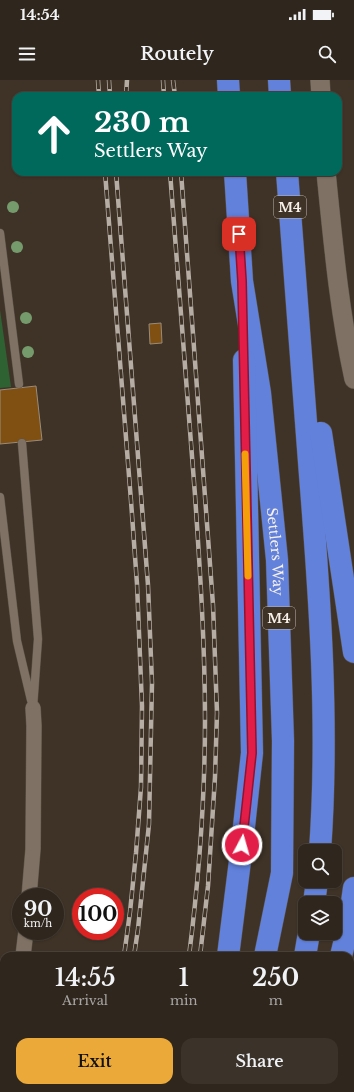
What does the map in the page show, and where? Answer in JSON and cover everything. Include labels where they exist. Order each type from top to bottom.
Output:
[{"type":"highway","points":[[228,80],[229,92]]},
{"type":"highway","points":[[279,80],[280,92]]},
{"type":"highway","name":"Settlers Way","points":[[235,176],[242,281],[260,393],[277,560],[283,742],[282,874],[266,952]]},
{"type":"highway","name":"M4","points":[[287,176],[319,592],[324,712],[324,798],[321,844]]},
{"type":"highway","points":[[293,242],[354,652]]},
{"type":"highway","points":[[229,952],[252,753],[242,281]]},
{"type":"highway","points":[[342,952],[349,923],[354,888]]},
{"type":"highway","points":[[306,952],[308,940]]},
{"type":"street","points":[[320,80],[321,92]]},
{"type":"street","points":[[326,176],[337,284],[348,320],[354,379]]},
{"type":"street","points":[[30,888],[34,849],[33,708]]},
{"type":"street","points":[[23,952],[25,940]]},
{"type":"lane","points":[[0,233],[19,384]]},
{"type":"lane","points":[[22,443],[38,639],[33,708]]},
{"type":"lane","points":[[0,497],[17,641],[33,708]]},
{"type":"green space","points":[[0,310],[11,387],[0,388]]},
{"type":"building","points":[[161,323],[162,343],[150,344],[149,324]]},
{"type":"building","points":[[36,386],[42,440],[0,444],[0,390]]},
{"type":"railway","points":[[98,80],[99,92]]},
{"type":"railway","points":[[109,80],[110,92]]},
{"type":"railway","points":[[126,92],[127,80]]},
{"type":"railway","points":[[163,80],[164,92]]},
{"type":"railway","points":[[173,80],[174,92]]},
{"type":"railway","points":[[105,176],[137,584],[142,706],[141,787],[136,853],[125,952]]},
{"type":"railway","points":[[116,176],[148,585],[152,683],[149,824],[135,952]]},
{"type":"railway","points":[[170,176],[195,495],[204,664],[205,750],[203,809],[196,897],[189,952]]},
{"type":"railway","points":[[181,176],[213,605],[217,713],[215,777],[208,886],[200,952]]},
{"type":"slow traffic","points":[[245,454],[248,576]]},
{"type":"route","points":[[239,234],[242,281],[252,753],[242,845]]}]
